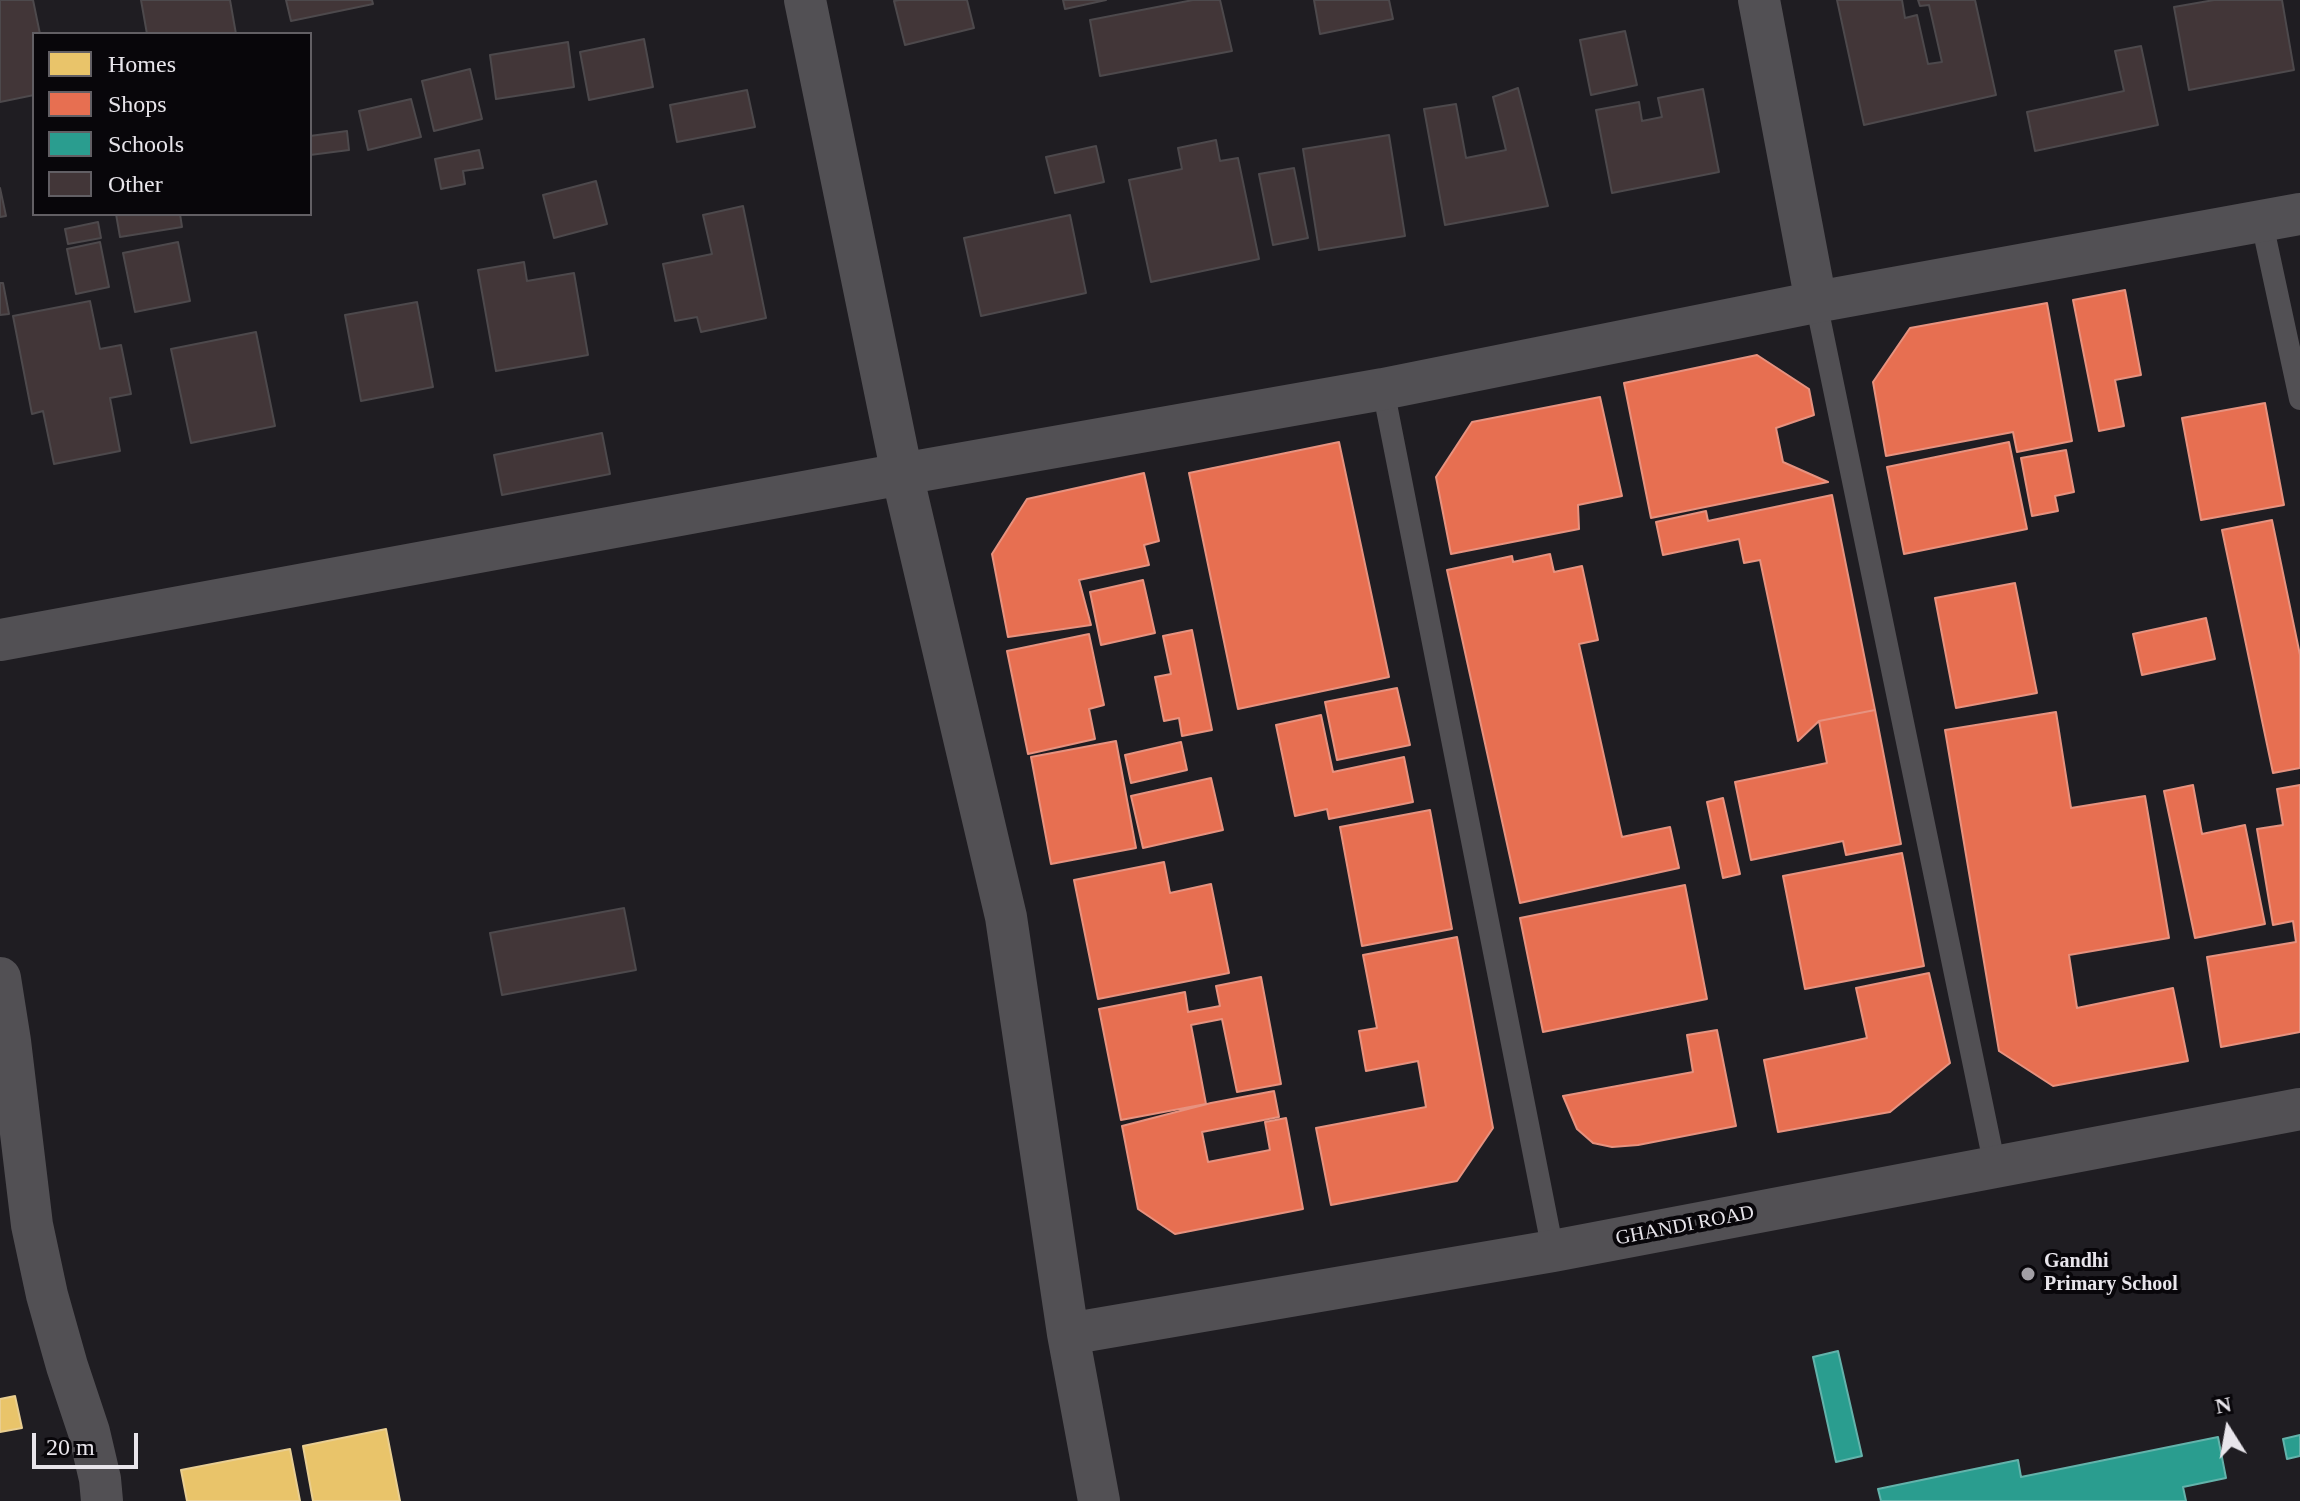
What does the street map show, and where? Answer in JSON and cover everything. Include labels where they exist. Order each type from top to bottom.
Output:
[{"type":"street","points":[[805,0],[902,474],[1006,917],[1068,1334],[1099,1501]]},
{"type":"street","points":[[1759,0],[1816,302]]},
{"type":"street","points":[[0,640],[1383,389],[1816,302],[2281,218]]},
{"type":"street","points":[[0,978],[32,1225],[47,1295],[89,1432],[102,1501]]},
{"type":"street","name":"GHANDI ROAD","points":[[1068,1334],[1553,1251],[2300,1109]]},
{"type":"lane","points":[[2281,218],[2300,399]]},
{"type":"lane","points":[[1816,302],[1995,1167]]},
{"type":"lane","points":[[1383,389],[1553,1251]]},
{"type":"building: Homes","points":[[15,1396],[22,1428],[0,1432],[0,1399]]},
{"type":"building: Homes","points":[[386,1429],[400,1501],[313,1501],[303,1446]]},
{"type":"building: Homes","points":[[290,1449],[300,1501],[187,1501],[181,1470]]},
{"type":"building: Shops","points":[[2125,290],[2141,375],[2115,380],[2124,426],[2099,431],[2073,300]]},
{"type":"building: Shops","points":[[2047,303],[2072,441],[2017,452],[2013,432],[1886,456],[1873,382],[1910,328]]},
{"type":"building: Shops","points":[[1757,355],[1809,389],[1814,415],[1776,428],[1783,462],[1828,482],[1651,518],[1624,383]]},
{"type":"building: Shops","points":[[1600,397],[1622,496],[1578,505],[1579,529],[1451,554],[1436,477],[1472,422]]},
{"type":"building: Shops","points":[[2265,403],[2284,505],[2201,520],[2182,418]]},
{"type":"building: Shops","points":[[1339,442],[1389,677],[1238,709],[1189,473]]},
{"type":"building: Shops","points":[[2009,442],[2027,529],[1904,554],[1887,467]]},
{"type":"building: Shops","points":[[2066,450],[2074,492],[2055,496],[2058,511],[2032,516],[2021,458]]},
{"type":"building: Shops","points":[[1144,473],[1159,541],[1144,545],[1149,565],[1079,580],[1091,625],[1008,637],[992,554],[1027,499]]},
{"type":"building: Shops","points":[[1832,495],[1875,710],[1819,721],[1798,741],[1760,560],[1744,563],[1739,539],[1663,555],[1656,522],[1706,511],[1708,521]]},
{"type":"building: Shops","points":[[2272,520],[2300,655],[2300,768],[2273,773],[2222,530]]},
{"type":"building: Shops","points":[[1550,554],[1554,572],[1582,566],[1598,640],[1579,644],[1622,837],[1670,827],[1679,868],[1520,903],[1447,570],[1512,556],[1513,562]]},
{"type":"building: Shops","points":[[1143,580],[1155,633],[1101,645],[1090,592]]},
{"type":"building: Shops","points":[[2015,583],[2037,693],[1956,708],[1935,598]]},
{"type":"building: Shops","points":[[2206,618],[2215,659],[2142,675],[2133,634]]},
{"type":"building: Shops","points":[[1192,630],[1212,730],[1182,736],[1179,718],[1164,721],[1155,677],[1171,674],[1163,636]]},
{"type":"building: Shops","points":[[1089,634],[1104,705],[1089,709],[1095,739],[1028,754],[1007,651]]},
{"type":"building: Shops","points":[[1397,688],[1410,745],[1337,760],[1325,702]]},
{"type":"building: Shops","points":[[1875,710],[1901,844],[1846,855],[1843,841],[1751,860],[1735,782],[1827,763],[1819,721]]},
{"type":"building: Shops","points":[[2056,712],[2071,808],[2145,796],[2169,938],[2069,955],[2077,1008],[2173,988],[2188,1061],[2053,1086],[1999,1051],[1945,730]]},
{"type":"building: Shops","points":[[1321,715],[1333,772],[1404,757],[1413,802],[1329,819],[1327,809],[1295,816],[1276,725]]},
{"type":"building: Shops","points":[[1116,741],[1136,848],[1051,864],[1031,757]]},
{"type":"building: Shops","points":[[1181,742],[1187,770],[1131,783],[1125,755]]},
{"type":"building: Shops","points":[[1211,778],[1223,830],[1143,848],[1131,796]]},
{"type":"building: Shops","points":[[2193,785],[2202,834],[2245,825],[2265,924],[2195,938],[2164,791]]},
{"type":"building: Shops","points":[[2300,785],[2300,1032],[2221,1047],[2207,957],[2296,942],[2293,921],[2273,925],[2257,829],[2283,825],[2277,789]]},
{"type":"building: Shops","points":[[1723,798],[1740,874],[1723,878],[1707,802]]},
{"type":"building: Shops","points":[[1430,810],[1452,929],[1362,946],[1340,827]]},
{"type":"building: Shops","points":[[1902,853],[1924,966],[1805,989],[1783,876]]},
{"type":"building: Shops","points":[[1164,862],[1170,893],[1211,884],[1229,973],[1098,999],[1074,880]]},
{"type":"building: Shops","points":[[1685,885],[1707,999],[1543,1032],[1520,918]]},
{"type":"building: Shops","points":[[1457,937],[1493,1128],[1457,1181],[1331,1205],[1316,1128],[1426,1107],[1418,1061],[1366,1071],[1359,1031],[1377,1028],[1363,955]]},
{"type":"building: Shops","points":[[1929,973],[1950,1063],[1890,1112],[1778,1132],[1764,1060],[1867,1038],[1856,988]]},
{"type":"building: Shops","points":[[1261,977],[1281,1084],[1237,1092],[1222,1019],[1191,1025],[1206,1104],[1121,1120],[1099,1009],[1185,992],[1188,1012],[1220,1006],[1216,986]]},
{"type":"building: Shops","points":[[1717,1030],[1736,1126],[1612,1147],[1593,1143],[1577,1129],[1563,1096],[1693,1072],[1687,1035]]},
{"type":"building: Shops","points":[[1274,1091],[1279,1117],[1202,1132],[1208,1162],[1270,1150],[1265,1122],[1286,1118],[1303,1209],[1175,1234],[1138,1209],[1122,1126],[1211,1103]]},
{"type":"building: Schools","points":[[1838,1351],[1862,1456],[1836,1462],[1813,1357]]},
{"type":"building: Schools","points":[[2300,1435],[2300,1456],[2287,1459],[2283,1439]]},
{"type":"building: Schools","points":[[2218,1437],[2226,1478],[2183,1487],[2186,1501],[1881,1501],[1878,1489],[2018,1460],[2021,1477]]},
{"type":"building: Other","points":[[0,0],[33,0],[40,32],[32,32],[32,95],[0,102]]},
{"type":"building: Other","points":[[141,0],[230,0],[236,32],[147,32]]},
{"type":"building: Other","points":[[286,0],[372,0],[373,4],[291,21]]},
{"type":"building: Other","points":[[967,0],[974,28],[905,45],[894,1]]},
{"type":"building: Other","points":[[1063,0],[1106,0],[1065,9]]},
{"type":"building: Other","points":[[1193,0],[1220,0],[1232,51],[1100,76],[1090,20]]},
{"type":"building: Other","points":[[1314,0],[1389,0],[1393,19],[1320,34]]},
{"type":"building: Other","points":[[1837,0],[1902,0],[1905,18],[1917,15],[1928,64],[1942,62],[1929,5],[1920,6],[1918,0],[1975,0],[1996,95],[1864,125]]},
{"type":"building: Other","points":[[2214,0],[2282,0],[2294,70],[2189,90],[2174,7]]},
{"type":"building: Other","points":[[1625,31],[1637,85],[1591,95],[1580,40]]},
{"type":"building: Other","points":[[644,39],[653,87],[589,100],[580,52]]},
{"type":"building: Other","points":[[568,42],[574,87],[496,99],[490,55]]},
{"type":"building: Other","points":[[2141,46],[2158,125],[2035,151],[2027,112],[2124,91],[2115,51]]},
{"type":"building: Other","points":[[470,69],[482,119],[434,131],[422,81]]},
{"type":"building: Other","points":[[1518,88],[1548,206],[1445,225],[1424,109],[1456,104],[1466,158],[1506,150],[1493,97]]},
{"type":"building: Other","points":[[1703,89],[1719,172],[1612,193],[1596,110],[1639,102],[1642,121],[1662,117],[1658,98]]},
{"type":"building: Other","points":[[747,90],[755,127],[677,142],[670,105]]},
{"type":"building: Other","points":[[411,99],[421,137],[368,150],[359,111]]},
{"type":"building: Other","points":[[347,131],[349,150],[312,155],[312,136]]},
{"type":"building: Other","points":[[1389,135],[1405,236],[1319,250],[1303,149]]},
{"type":"building: Other","points":[[1216,140],[1220,161],[1238,158],[1259,259],[1151,282],[1129,180],[1182,169],[1178,148]]},
{"type":"building: Other","points":[[1096,146],[1104,182],[1055,193],[1046,157]]},
{"type":"building: Other","points":[[479,150],[483,168],[463,171],[465,184],[441,189],[435,159]]},
{"type":"building: Other","points":[[1294,168],[1308,238],[1273,245],[1259,174]]},
{"type":"building: Other","points":[[596,181],[607,224],[554,238],[543,195]]},
{"type":"building: Other","points":[[0,188],[6,216],[0,217]]},
{"type":"building: Other","points":[[743,206],[766,318],[701,332],[697,317],[675,321],[663,264],[712,254],[703,215]]},
{"type":"building: Other","points":[[1070,215],[1086,293],[981,316],[964,238]]},
{"type":"building: Other","points":[[116,216],[180,216],[182,227],[120,237]]},
{"type":"building: Other","points":[[98,222],[101,238],[68,244],[65,229]]},
{"type":"building: Other","points":[[100,242],[109,287],[76,294],[67,249]]},
{"type":"building: Other","points":[[178,242],[190,301],[135,312],[123,253]]},
{"type":"building: Other","points":[[524,262],[527,281],[574,273],[588,355],[496,371],[478,270]]},
{"type":"building: Other","points":[[0,283],[3,283],[9,314],[0,315]]},
{"type":"building: Other","points":[[90,301],[100,349],[121,345],[131,394],[110,398],[120,451],[54,464],[43,411],[32,414],[13,316]]},
{"type":"building: Other","points":[[417,302],[433,387],[361,401],[345,315]]},
{"type":"building: Other","points":[[256,332],[275,426],[191,443],[171,349]]},
{"type":"building: Other","points":[[602,433],[610,474],[502,495],[494,455]]},
{"type":"building: Other","points":[[624,908],[636,970],[502,995],[490,933]]},
{"type":"place","name":"Gandhi Primary School","points":[[2028,1274]]}]
